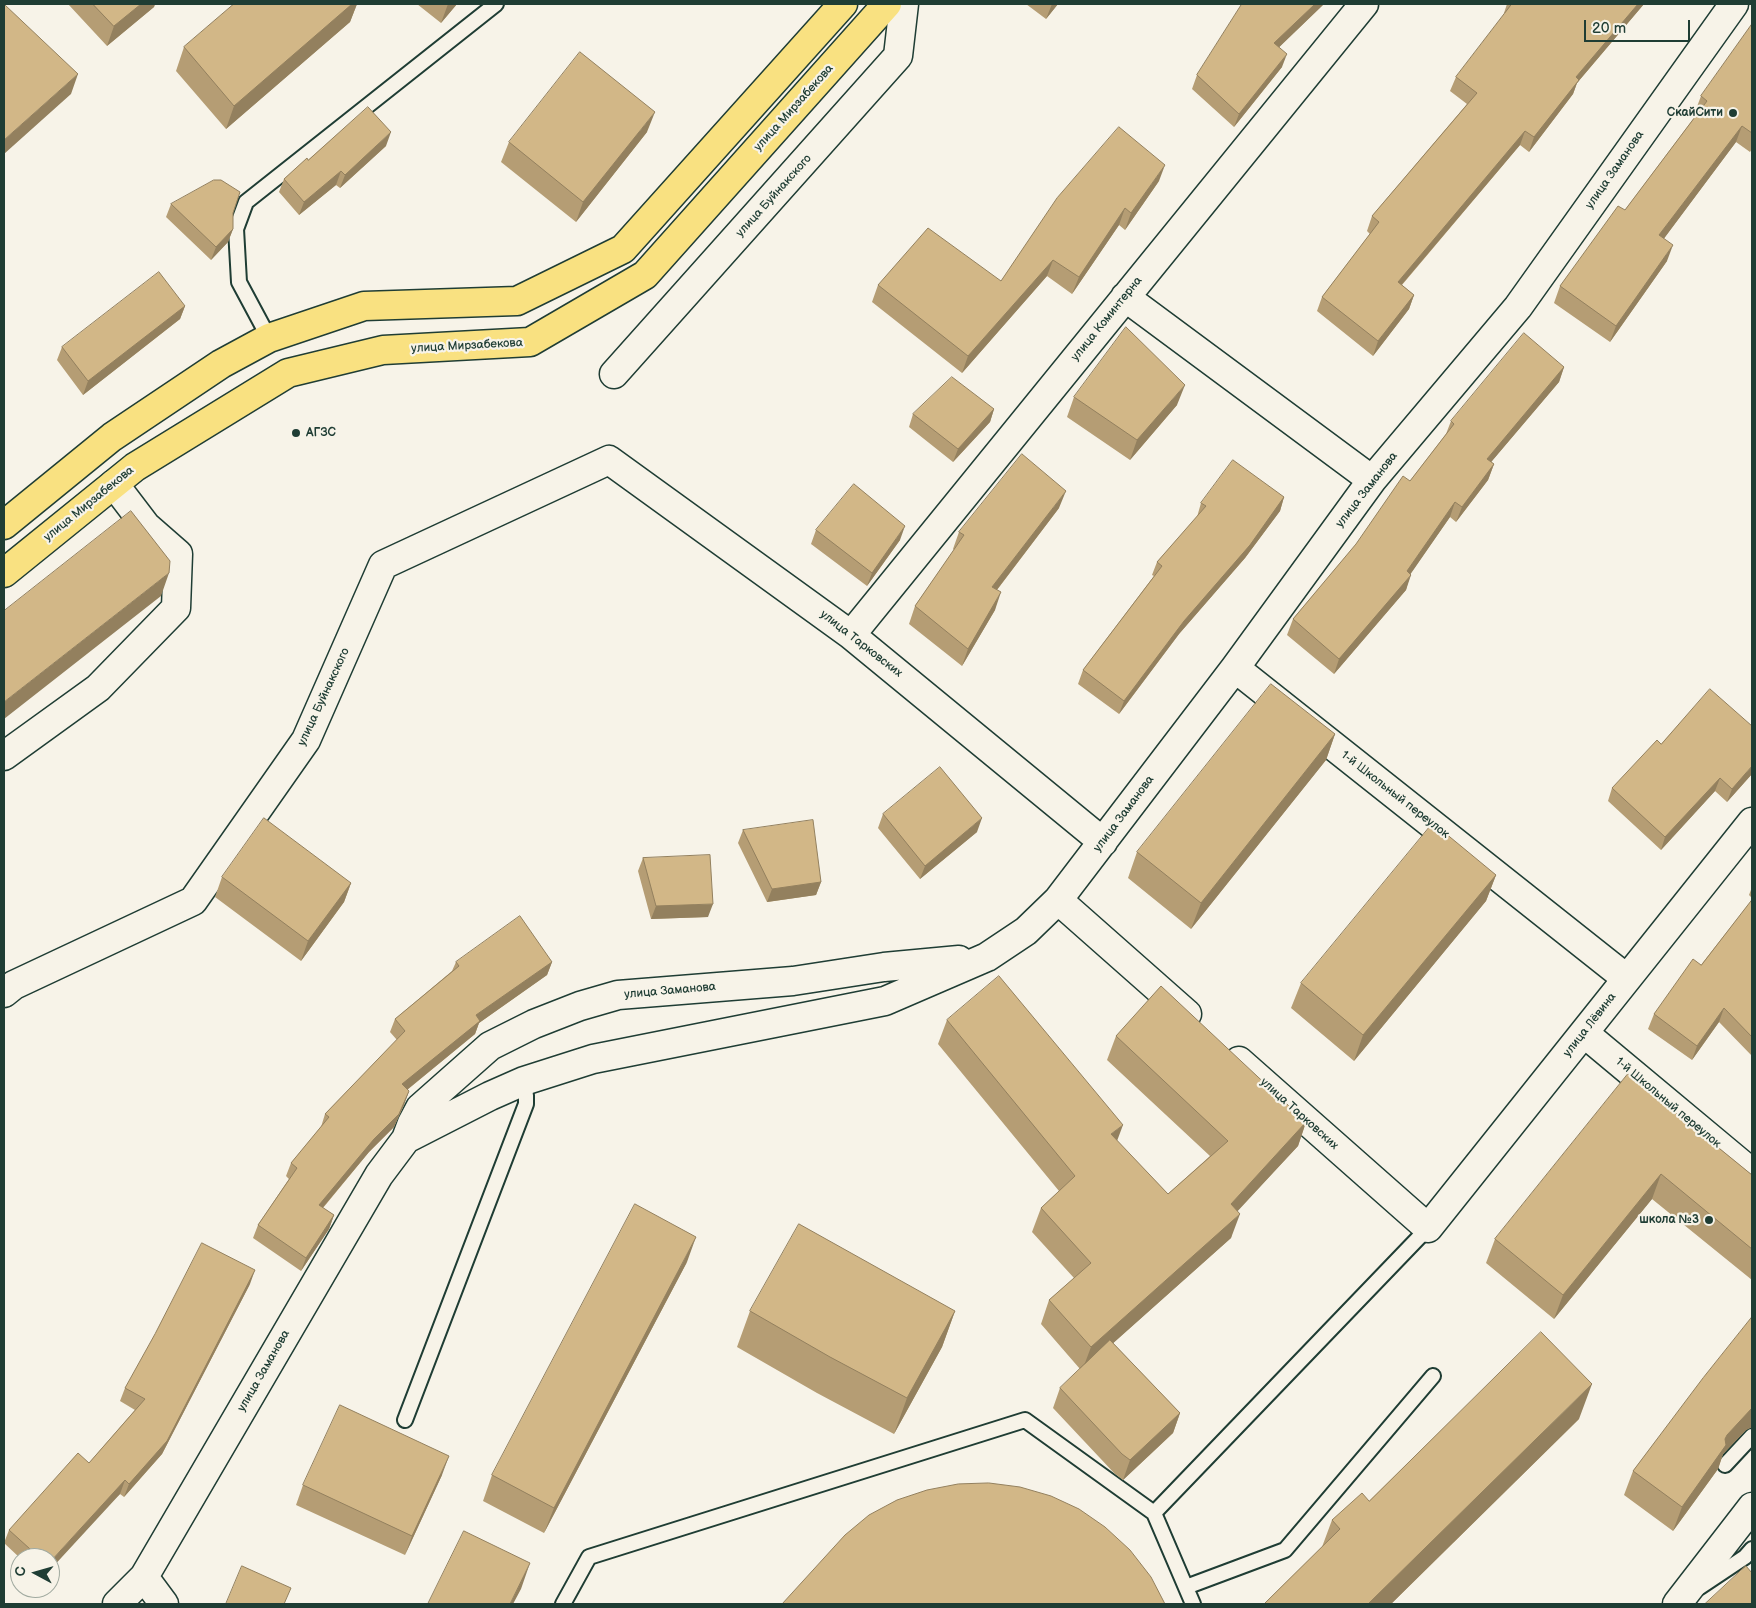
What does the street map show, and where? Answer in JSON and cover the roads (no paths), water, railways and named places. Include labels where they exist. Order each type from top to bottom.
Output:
[{"type":"main road","points":[[4,525],[112,437],[221,364],[270,338],[364,306],[517,301],[623,249],[843,4]]},
{"type":"main road","name":"улица Мирзабекова","points":[[4,573],[134,466],[288,374],[383,350],[530,342],[645,275],[887,4]]},
{"type":"street","name":"улица Буйнакского","points":[[614,374],[898,56],[904,4]]},
{"type":"street","name":"улица Коминтерна","points":[[851,634],[1364,4]]},
{"type":"street","name":"улица Заманова","points":[[406,1139],[490,1096],[524,1081],[593,1059],[885,1001],[987,957],[1026,931],[1058,900],[1235,668],[1372,480],[1518,307],[1733,5]]},
{"type":"street","points":[[1125,296],[1372,480]]},
{"type":"street","name":"улица Буйнакского","points":[[4,993],[14,985],[193,901],[306,740],[383,565],[609,460]]},
{"type":"street","name":"улица Тарковских","points":[[609,460],[851,634],[1102,842]]},
{"type":"street","points":[[4,756],[98,688],[176,608],[178,554],[146,526],[114,484]]},
{"type":"street","name":"1-й Школьный переулок","points":[[1235,668],[1626,978]]},
{"type":"street","name":"улица Лёвина","points":[[1428,1228],[1752,822]]},
{"type":"street","name":"улица Тарковских","points":[[1058,900],[1428,1228]]},
{"type":"street","name":"улица Заманова","points":[[117,1604],[144,1577],[379,1175],[406,1139],[420,1108],[490,1046],[534,1024],[580,1006],[618,995],[793,981],[884,967],[987,957]]},
{"type":"street","name":"1-й Школьный переулок","points":[[1584,1033],[1752,1173]]},
{"type":"street","points":[[1678,1603],[1752,1507]]},
{"type":"street","points":[[144,1577],[164,1604]]},
{"type":"lane","points":[[270,338],[239,282],[236,229],[246,202],[496,4]]},
{"type":"lane","points":[[405,1420],[526,1104],[524,1081]]},
{"type":"lane","points":[[1154,1513],[1428,1228]]},
{"type":"lane","points":[[1186,1587],[1285,1550],[1433,1376]]},
{"type":"lane","points":[[563,1604],[589,1557],[1025,1420],[1154,1513],[1193,1604]]},
{"type":"lane","points":[[1725,1465],[1752,1436]]},
{"type":"lane","points":[[1678,1603],[1745,1557],[1752,1549]]},
{"type":"place","name":"СкайСити","points":[[1733,113]]},
{"type":"place","name":"АГЗС","points":[[296,433]]},
{"type":"place","name":"школа №3","points":[[1709,1220]]}]
